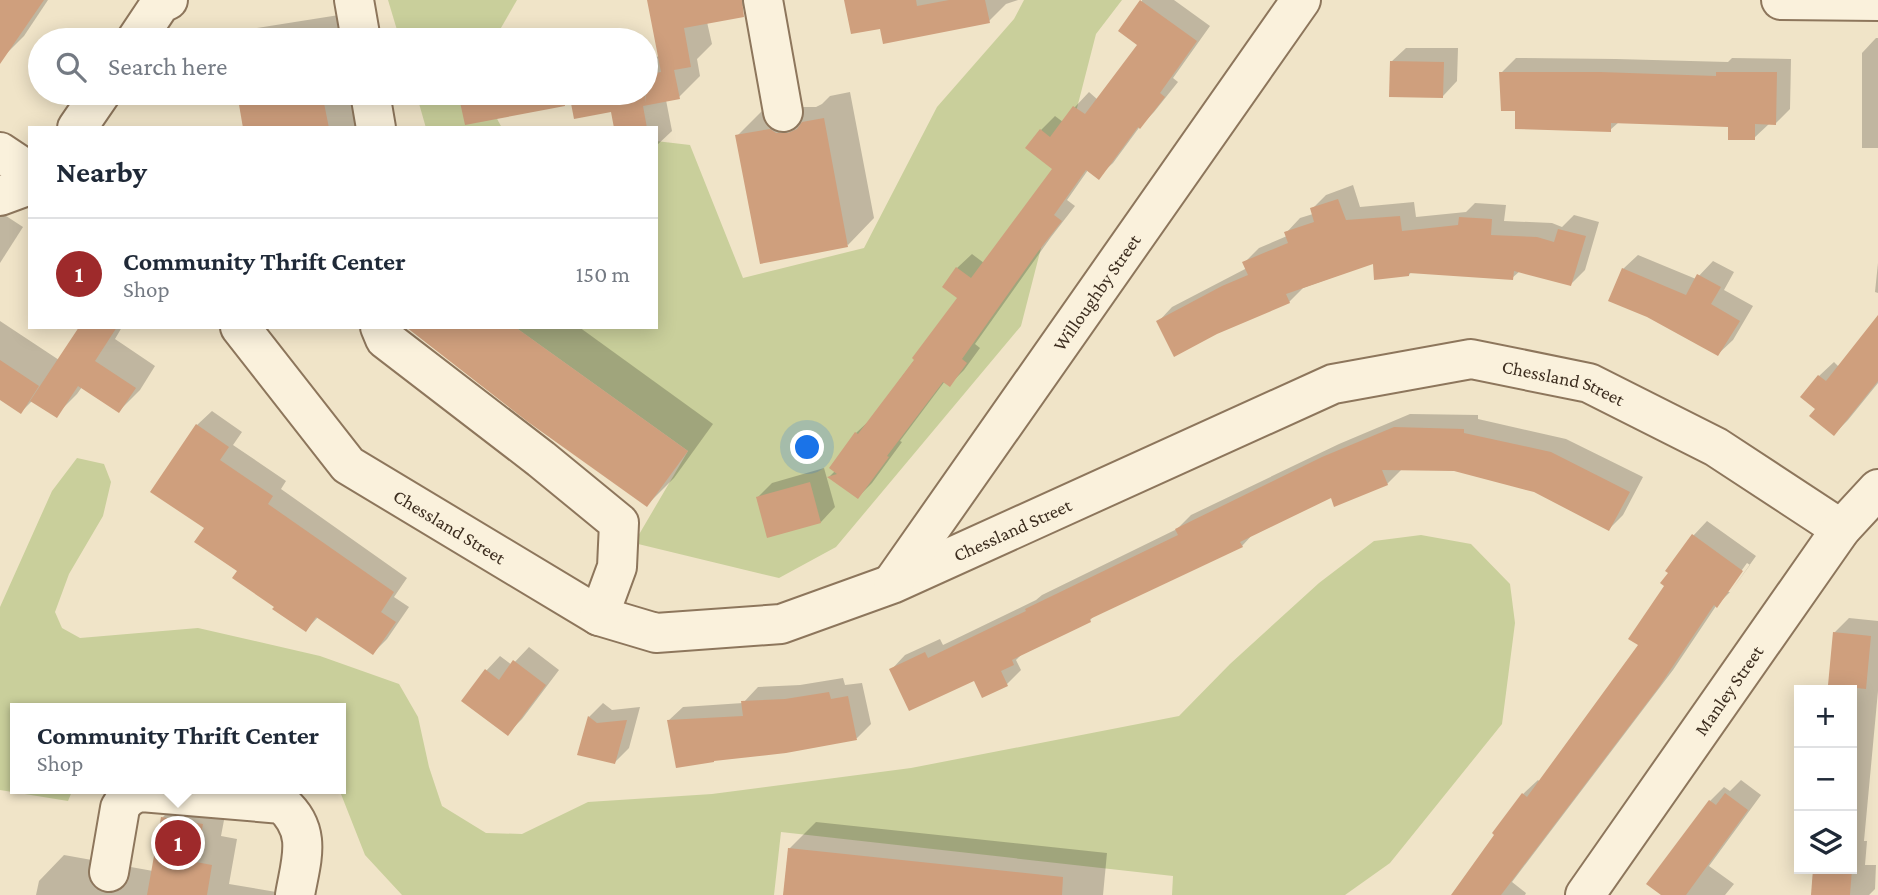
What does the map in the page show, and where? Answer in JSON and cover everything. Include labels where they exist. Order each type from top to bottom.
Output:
[{"type":"street","points":[[144,28],[160,4],[168,0]]},
{"type":"street","points":[[354,0],[359,28]]},
{"type":"street","points":[[763,0],[783,112]]},
{"type":"street","name":"Willoughby Street","points":[[892,584],[1301,0]]},
{"type":"street","points":[[1781,0],[1878,1]]},
{"type":"street","points":[[78,126],[93,105]]},
{"type":"street","points":[[372,105],[376,126]]},
{"type":"street","points":[[0,152],[28,171]]},
{"type":"street","points":[[0,196],[28,186]]},
{"type":"street","name":"Chessland Street","points":[[242,329],[348,465],[599,616],[656,633],[781,624],[892,584],[1333,384],[1471,359],[1589,383],[1716,447],[1841,529]]},
{"type":"street","points":[[381,329],[385,339],[619,523],[617,567],[599,616]]},
{"type":"street","name":"Manley Street","points":[[1585,895],[1841,529],[1878,489]]},
{"type":"street","points":[[109,872],[120,808],[124,801],[135,794]]},
{"type":"street","points":[[164,794],[282,804],[292,813],[303,836],[295,895]]},
{"type":"green space","points":[[388,0],[517,0],[501,28],[396,28]]},
{"type":"green space","points":[[1024,0],[1122,0],[1096,34],[1021,326],[836,547],[779,578],[634,543],[688,451],[518,329],[658,329],[658,141],[690,145],[743,278],[864,248],[937,107],[1014,19]]},
{"type":"green space","points":[[419,105],[490,105],[501,126],[425,126]]},
{"type":"green space","points":[[77,458],[104,464],[111,482],[103,516],[69,574],[55,612],[62,628],[80,638],[198,628],[320,656],[399,684],[418,717],[429,767],[442,806],[486,833],[522,834],[588,802],[712,794],[911,768],[1179,716],[1230,664],[1319,583],[1374,541],[1421,535],[1471,544],[1510,584],[1515,623],[1502,724],[1390,863],[1345,895],[1172,895],[1173,876],[781,832],[774,895],[402,895],[365,855],[341,794],[346,794],[346,703],[10,703],[10,792],[0,790],[0,607],[52,491]]},
{"type":"green space","points":[[25,794],[71,794],[68,801]]},
{"type":"building","points":[[0,0],[44,0],[0,64]]},
{"type":"building","points":[[647,0],[742,0],[744,17],[684,28],[691,67],[674,70],[680,99],[658,103],[658,73],[661,72],[658,28],[652,28]]},
{"type":"building","points":[[844,0],[916,0],[917,6],[949,0],[985,0],[990,23],[883,44],[880,29],[851,34]]},
{"type":"building","points":[[1140,0],[1197,41],[1160,93],[1165,97],[1140,129],[1138,127],[1099,180],[1086,170],[1054,215],[1062,221],[962,359],[967,363],[950,387],[943,382],[858,499],[827,477],[837,474],[829,468],[914,360],[912,358],[957,298],[942,287],[956,267],[971,278],[1052,169],[1025,148],[1040,129],[1050,137],[1073,106],[1085,114],[1137,45],[1118,31]]},
{"type":"building","points":[[1390,61],[1444,62],[1443,98],[1389,97]]},
{"type":"building","points":[[1499,72],[1716,76],[1716,72],[1777,72],[1776,125],[1755,124],[1755,140],[1728,140],[1728,127],[1611,123],[1611,132],[1515,129],[1515,111],[1501,111]]},
{"type":"building","points":[[239,105],[324,105],[329,126],[243,126]]},
{"type":"building","points":[[461,105],[565,105],[565,106],[465,125]]},
{"type":"building","points":[[571,105],[648,105],[643,106],[647,126],[614,126],[611,112],[574,119]]},
{"type":"building","points":[[824,118],[848,247],[760,264],[735,135],[770,129],[776,133],[788,133],[797,129],[802,122]]},
{"type":"building","points":[[1338,199],[1346,220],[1400,216],[1402,231],[1458,225],[1459,217],[1492,219],[1491,235],[1537,237],[1554,242],[1558,229],[1586,236],[1571,286],[1514,271],[1513,280],[1409,273],[1409,276],[1374,280],[1373,264],[1286,294],[1290,303],[1217,334],[1174,357],[1156,321],[1248,275],[1242,262],[1288,243],[1284,232],[1314,222],[1310,208]]},
{"type":"building","points":[[1622,268],[1686,295],[1697,274],[1721,287],[1711,304],[1740,321],[1718,356],[1647,317],[1608,301]]},
{"type":"building","points":[[1878,315],[1878,381],[1834,436],[1809,416],[1815,409],[1800,397],[1818,375],[1826,381]]},
{"type":"building","points":[[78,329],[116,329],[95,361],[136,388],[119,413],[78,386],[57,418],[30,401]]},
{"type":"building","points":[[409,329],[518,329],[688,451],[647,507],[528,422]]},
{"type":"building","points":[[0,360],[39,386],[21,414],[0,400]]},
{"type":"building","points":[[196,424],[229,447],[220,460],[273,496],[268,504],[394,592],[381,612],[396,622],[373,655],[316,617],[306,632],[272,609],[274,607],[232,578],[237,571],[194,542],[204,528],[150,492]]},
{"type":"building","points":[[1394,427],[1464,429],[1464,433],[1551,452],[1630,492],[1609,531],[1534,492],[1454,471],[1382,470],[1388,485],[1334,507],[1331,498],[1240,542],[1243,547],[1090,619],[1091,622],[1012,660],[1014,665],[1001,671],[1008,686],[982,698],[974,681],[909,711],[889,669],[925,652],[928,658],[1178,535],[1175,529],[1322,457]]},
{"type":"building","points":[[810,482],[821,523],[767,538],[756,497]]},
{"type":"building","points":[[1692,534],[1743,571],[1717,608],[1714,605],[1659,687],[1501,895],[1451,895],[1494,835],[1492,833],[1522,793],[1527,797],[1638,645],[1628,639],[1664,586],[1660,583],[1668,573],[1665,571]]},
{"type":"building","points":[[1833,632],[1871,636],[1866,689],[1857,688],[1857,685],[1828,685]]},
{"type":"building","points":[[513,660],[546,685],[508,736],[461,701],[485,669],[499,680]]},
{"type":"building","points":[[829,692],[831,699],[848,696],[857,740],[676,768],[667,720],[743,716],[741,701],[785,699]]},
{"type":"building","points":[[588,716],[597,723],[627,720],[615,764],[577,755]]},
{"type":"building","points":[[1725,793],[1748,810],[1686,895],[1661,895],[1646,884],[1709,800],[1716,805]]},
{"type":"building","points":[[161,817],[203,824],[196,862],[212,865],[207,895],[147,895]]},
{"type":"building","points":[[788,848],[1063,877],[1062,895],[783,895]]},
{"type":"building","points":[[1813,874],[1852,874],[1850,895],[1811,895]]},
{"type":"place","name":"Community Thrift Center","points":[[178,843]]}]
